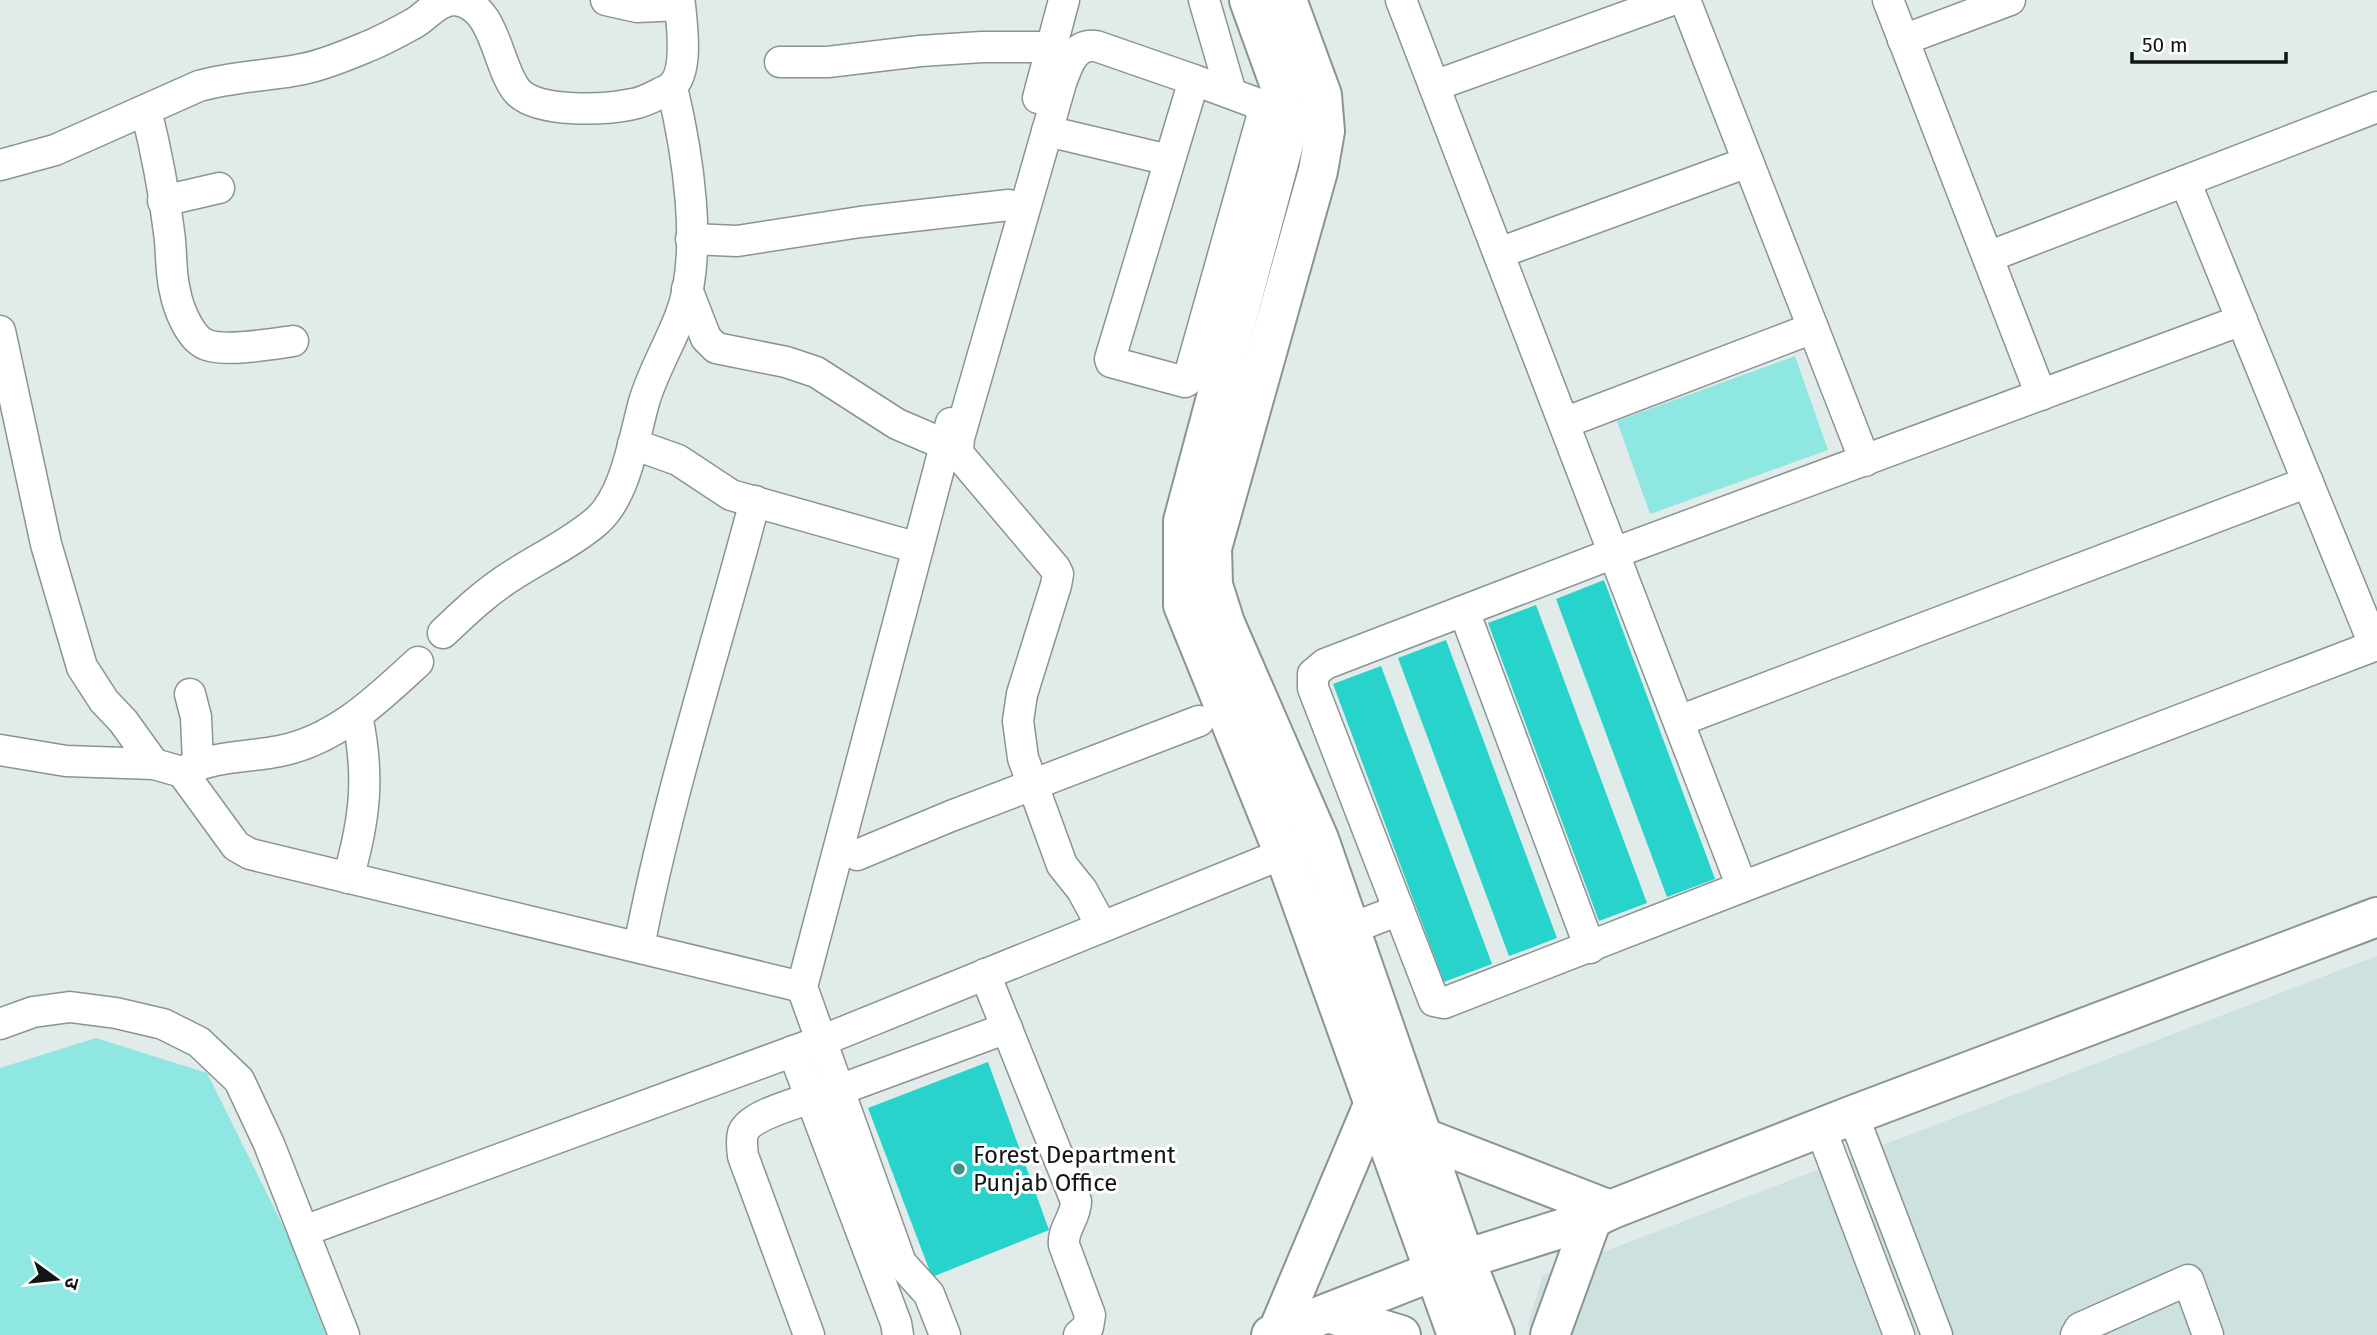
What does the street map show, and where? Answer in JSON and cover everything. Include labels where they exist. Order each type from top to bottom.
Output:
[{"type":"main road","points":[[1249,0],[1283,97],[1289,125],[1183,520],[1183,605],[1284,854],[1374,1105],[1449,1266],[1495,1335]]},
{"type":"main road","points":[[1287,0],[1322,95],[1325,131],[1318,171],[1212,548],[1213,585],[1225,623],[1319,839],[1422,1138],[1449,1266],[1457,1335]]},
{"type":"main road","points":[[1274,1334],[1449,1266],[1601,1214],[1837,1121],[2377,917]]},
{"type":"main road","points":[[1274,1334],[1374,1105]]},
{"type":"main road","points":[[1422,1138],[1601,1214]]},
{"type":"main road","points":[[1550,1335],[1601,1214]]},
{"type":"main road","points":[[1328,1313],[1401,1335]]},
{"type":"street","points":[[0,165],[55,150],[207,83],[305,69],[364,48],[411,26],[442,2],[456,0],[468,4],[479,14],[493,34],[505,69],[519,93],[535,102],[580,110],[632,104],[672,87]]},
{"type":"street","points":[[443,633],[470,607],[510,577],[561,546],[610,507],[633,444],[645,398],[681,314],[687,289],[692,212],[689,179],[672,87],[680,72],[683,46],[682,3],[649,8],[606,0]]},
{"type":"street","points":[[945,1335],[929,1294],[901,1263],[802,987],[1064,0]]},
{"type":"street","points":[[1204,0],[1231,93]]},
{"type":"street","points":[[1401,0],[1742,887]]},
{"type":"street","points":[[1434,86],[1672,0]]},
{"type":"street","points":[[1685,0],[1865,461]]},
{"type":"street","points":[[1888,0],[2041,395]]},
{"type":"street","points":[[1903,40],[2010,0]]},
{"type":"street","points":[[1092,931],[1082,890],[1062,864],[1032,786],[1023,758],[1018,721],[1022,694],[1058,575],[1055,568],[961,457],[958,445],[1067,67],[1083,46],[1096,46],[1194,80],[1231,93],[1259,104],[1262,117],[1189,378],[1185,382],[1110,360],[1194,80]]},
{"type":"street","points":[[780,62],[828,62],[982,47],[1051,47]]},
{"type":"street","points":[[1988,257],[2377,107]]},
{"type":"street","points":[[146,110],[162,175],[174,290],[179,307],[195,338],[207,345],[220,346],[293,341]]},
{"type":"street","points":[[1047,131],[1169,160]]},
{"type":"street","points":[[1499,253],[1748,162]]},
{"type":"street","points":[[2185,181],[2242,320],[2308,482],[2372,642],[2369,649],[1742,887],[1590,948],[1444,1003],[1434,1002],[1313,688],[1313,674],[1325,664],[1614,553],[2242,320]]},
{"type":"street","points":[[163,201],[219,188]]},
{"type":"street","points":[[691,239],[737,240],[860,222],[1009,205]]},
{"type":"street","points":[[687,289],[706,338],[716,348],[801,366],[816,372],[897,424],[946,445]]},
{"type":"street","points":[[1564,423],[1813,328]]},
{"type":"street","points":[[0,331],[46,544],[82,667],[104,701],[123,720],[153,764]]},
{"type":"street","points":[[633,444],[678,460],[731,495],[918,548]]},
{"type":"street","points":[[1679,721],[2308,482]]},
{"type":"street","points":[[639,947],[653,874],[676,784],[755,501]]},
{"type":"street","points":[[1464,611],[1590,948]]},
{"type":"street","points":[[0,750],[65,761],[190,768],[228,757],[281,751],[310,742],[357,716],[418,662]]},
{"type":"street","points":[[190,694],[196,717],[190,768],[236,846],[243,851],[802,987]]},
{"type":"street","points":[[348,878],[359,841],[365,782],[364,749],[357,716]]},
{"type":"street","points":[[857,855],[1199,721]]},
{"type":"street","points":[[303,1231],[821,1041],[1319,839]]},
{"type":"street","points":[[1350,929],[1399,910]]},
{"type":"street","points":[[985,974],[1076,1201],[1074,1217],[1063,1238],[1090,1315],[1088,1327],[1079,1335]]},
{"type":"street","points":[[0,1024],[33,1012],[70,1007],[116,1013],[163,1024],[199,1042],[240,1080],[269,1144],[344,1335]]},
{"type":"street","points":[[839,1090],[1007,1028]]},
{"type":"street","points":[[793,1051],[898,1335]]},
{"type":"street","points":[[809,1335],[743,1156],[742,1144],[744,1131],[755,1119],[810,1098]]},
{"type":"street","points":[[1837,1121],[1899,1335]]},
{"type":"street","points":[[1837,1121],[1937,1335]]},
{"type":"street","points":[[2076,1335],[2080,1328],[2188,1280],[2208,1335]]},
{"type":"shaded area","points":[[1795,356],[1828,450],[1650,514],[1617,421]]},
{"type":"shaded area","points":[[2377,956],[2377,1335],[1533,1335],[1528,1324],[1543,1275]]},
{"type":"shaded area","points":[[96,1038],[207,1073],[288,1236],[326,1335],[0,1335],[0,1068]]},
{"type":"building","points":[[1604,580],[1715,879],[1667,897],[1556,599]]},
{"type":"building","points":[[1536,605],[1647,903],[1599,921],[1488,623]]},
{"type":"building","points":[[1446,640],[1557,938],[1509,956],[1398,658]]},
{"type":"building","points":[[1381,666],[1492,964],[1444,982],[1333,684]]},
{"type":"building","name":"Forest Department Punjab Office","points":[[988,1062],[1049,1230],[932,1277],[868,1108]]},
{"type":"place","name":"Forest Department Punjab Office","points":[[959,1169]]}]
